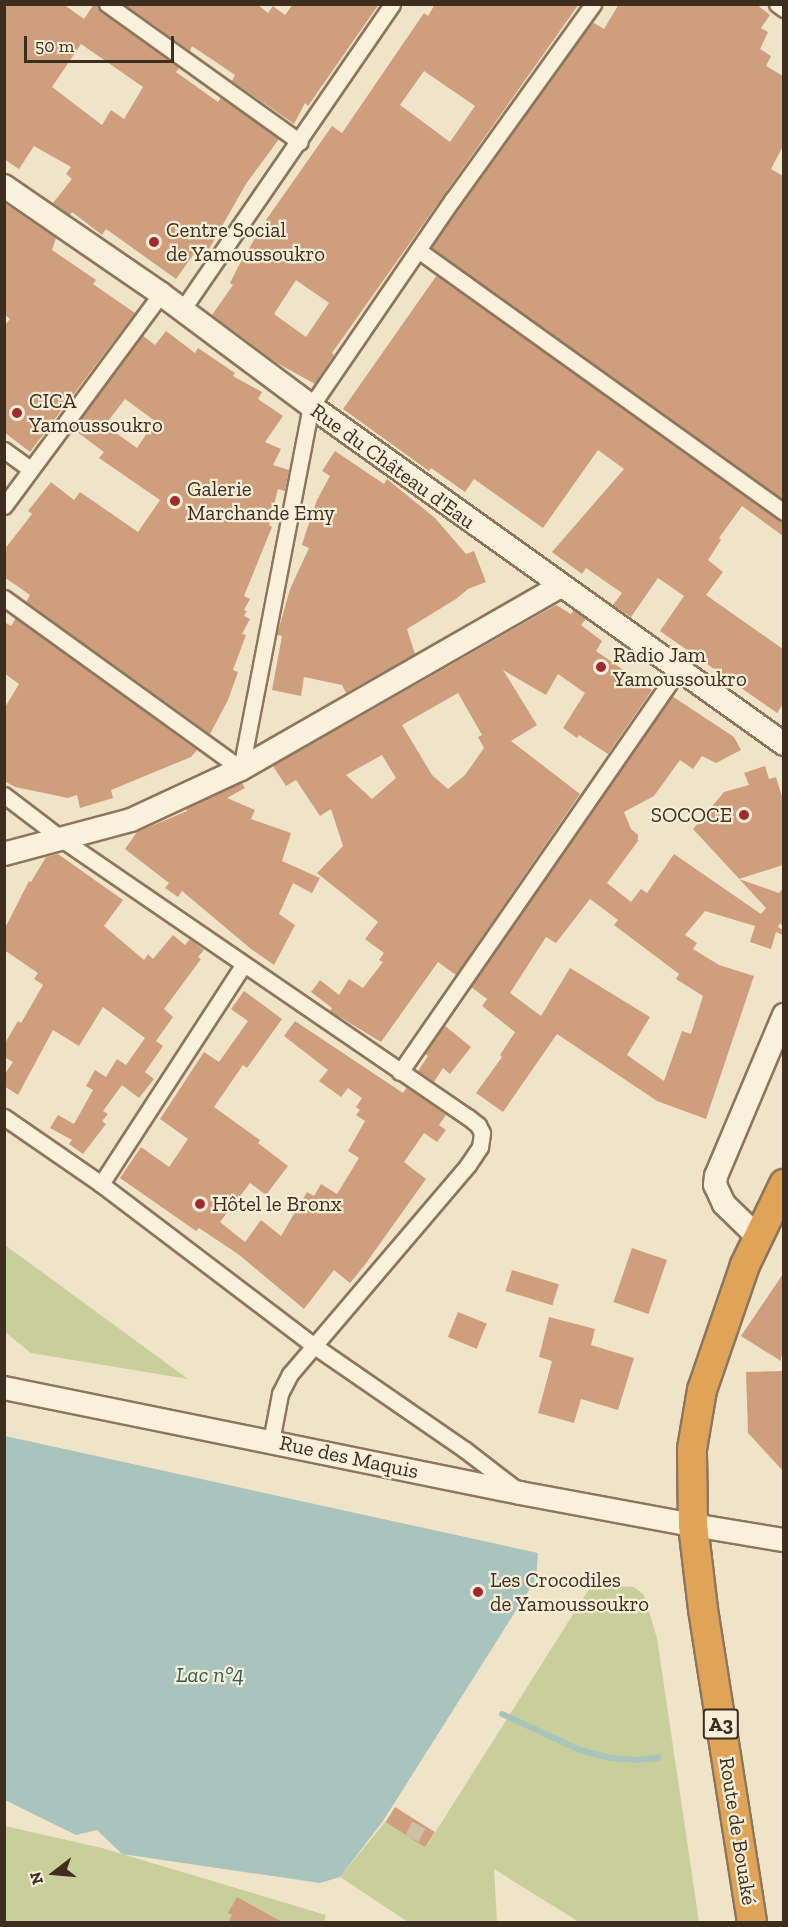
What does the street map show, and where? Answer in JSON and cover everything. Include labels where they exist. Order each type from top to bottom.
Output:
[{"type":"highway","name":"A3","points":[[693,1526],[692,1449],[702,1390],[745,1265],[783,1184]]},
{"type":"highway","name":"Route de Bouaké","points":[[693,1526],[703,1609],[752,1923]]},
{"type":"street","points":[[107,4],[300,142]]},
{"type":"street","points":[[182,310],[300,142],[392,4]]},
{"type":"street","points":[[241,769],[311,406],[418,250],[593,4]]},
{"type":"street","points":[[777,4],[783,9]]},
{"type":"street","name":"Rue du Château d'Eau","points":[[4,186],[161,294],[311,406],[783,744]]},
{"type":"street","points":[[418,250],[783,512]]},
{"type":"street","points":[[4,506],[161,294]]},
{"type":"street","points":[[4,450],[30,469]]},
{"type":"street","points":[[4,854],[63,840],[130,820],[241,769],[561,586]]},
{"type":"street","points":[[4,598],[241,769]]},
{"type":"street","points":[[400,1072],[678,670]]},
{"type":"street","points":[[4,795],[63,840],[478,1125],[482,1133],[480,1147],[468,1165],[290,1374],[280,1394],[271,1441]]},
{"type":"street","points":[[101,1185],[243,965]]},
{"type":"street","points":[[759,1238],[724,1204],[716,1185],[716,1176],[783,1015]]},
{"type":"street","points":[[4,1117],[101,1185],[313,1345],[464,1449],[520,1493]]},
{"type":"street","name":"Rue des Maquis","points":[[4,1388],[520,1493],[693,1526],[783,1539]]},
{"type":"green space","points":[[4,1245],[188,1379],[31,1353],[5,1332]]},
{"type":"green space","points":[[634,1587],[644,1595],[657,1638],[699,1922],[579,1922],[494,1869],[497,1922],[408,1922],[340,1877],[385,1822],[426,1847],[589,1589]]},
{"type":"green space","points":[[5,1826],[102,1848],[326,1915],[324,1922],[5,1922]]},
{"type":"water","name":"Lac n°4","points":[[5,1436],[538,1553],[536,1579],[383,1821],[340,1877],[320,1883],[122,1854],[97,1830],[76,1835],[5,1800]]},
{"type":"building","points":[[4,4],[63,4],[84,19],[94,4],[97,4],[101,12],[179,68],[176,72],[218,102],[221,97],[279,139],[246,184],[209,249],[201,244],[176,279],[106,229],[102,235],[72,212],[70,215],[53,203],[72,179],[66,174],[71,167],[34,146],[19,169],[4,159]],"holes":[[[81,44],[143,87],[124,119],[111,110],[102,125],[52,87]]]},
{"type":"building","points":[[124,4],[257,4],[268,13],[273,6],[285,15],[293,4],[379,4],[308,106],[305,103],[294,124],[232,81],[235,75],[192,46],[190,51]]},
{"type":"building","points":[[435,4],[579,4],[332,353],[334,355],[315,384],[277,363],[212,315],[233,285],[230,283],[238,267],[266,220],[332,126],[342,133],[424,13],[428,16]],"holes":[[[424,71],[475,106],[450,142],[400,105]],[[296,280],[329,303],[306,337],[274,314]]]},
{"type":"building","points":[[619,4],[756,4],[770,15],[761,28],[768,32],[760,49],[771,56],[766,66],[783,76],[783,146],[771,169],[783,176],[783,500],[431,248],[592,22],[604,29]]},
{"type":"building","points":[[4,203],[56,238],[52,250],[96,280],[93,284],[135,313],[30,452],[4,432],[4,326],[10,319],[4,314]]},
{"type":"building","points":[[437,275],[783,522],[783,536],[742,506],[719,538],[721,540],[708,560],[723,572],[706,595],[783,649],[783,704],[777,713],[660,631],[684,596],[658,578],[631,617],[613,605],[622,593],[586,568],[582,574],[552,552],[624,469],[598,450],[543,528],[474,479],[465,492],[431,468],[429,471],[343,409]]},
{"type":"building","points":[[166,331],[195,353],[198,348],[235,373],[233,376],[262,392],[258,399],[283,416],[265,442],[281,449],[273,465],[289,470],[285,491],[278,489],[269,525],[272,527],[244,596],[250,599],[244,610],[247,611],[244,616],[250,619],[242,634],[246,635],[233,670],[238,672],[228,700],[210,734],[26,602],[30,595],[4,577],[4,550],[32,514],[28,511],[51,482],[74,500],[80,492],[138,532],[160,500],[99,458],[104,452],[73,429],[142,335],[155,345]],"holes":[[[125,399],[155,421],[137,448],[105,425]]]},
{"type":"building","points":[[335,451],[384,484],[387,479],[435,518],[466,554],[474,551],[486,582],[468,589],[407,629],[415,654],[346,693],[342,685],[304,677],[301,696],[272,690],[282,636],[277,635],[290,589],[309,548],[302,545],[305,535],[317,500],[330,476],[322,471]]},
{"type":"building","points":[[556,605],[571,614],[574,610],[586,619],[581,625],[602,641],[596,651],[652,690],[608,754],[579,735],[577,738],[563,728],[585,693],[558,674],[546,695],[503,670],[537,725],[511,741],[580,794],[456,975],[438,962],[381,1042],[330,1011],[332,1008],[311,992],[320,980],[339,995],[349,979],[363,988],[383,962],[379,960],[384,953],[365,939],[378,922],[317,873],[343,846],[331,809],[320,816],[296,780],[286,786],[273,766]],"holes":[[[458,693],[482,735],[478,737],[484,748],[465,775],[448,789],[432,775],[402,725]],[[382,755],[396,778],[372,799],[346,775]]]},
{"type":"building","points":[[16,618],[197,750],[191,757],[111,790],[113,798],[80,808],[77,795],[68,798],[15,787],[4,781],[4,709],[19,684],[4,673],[4,622],[11,626]]},
{"type":"building","points":[[672,696],[734,737],[741,750],[716,763],[702,756],[693,769],[680,760],[654,796],[624,812],[631,829],[638,835],[638,841],[607,883],[631,902],[641,889],[647,893],[674,854],[761,914],[766,908],[739,879],[779,893],[783,888],[783,927],[780,923],[778,927],[783,930],[783,935],[776,932],[771,949],[750,942],[755,926],[705,911],[685,935],[697,943],[693,949],[719,965],[754,976],[706,1119],[657,1101],[557,1034],[503,1112],[476,1093],[502,1057],[500,1055],[515,1032],[482,1006],[487,999],[471,987]],"holes":[[[590,899],[618,920],[614,925],[679,974],[676,979],[703,996],[691,1034],[682,1031],[664,1081],[627,1055],[650,1017],[570,968],[541,1016],[510,993],[546,937],[556,943]]]},
{"type":"building","name":"SOCOCE","points":[[765,766],[769,779],[776,777],[783,800],[783,865],[739,879],[693,829],[724,792],[749,785],[744,773]]},
{"type":"building","points":[[242,783],[245,788],[227,798],[255,810],[251,819],[291,833],[282,861],[320,878],[312,893],[293,883],[279,914],[295,925],[274,965],[251,949],[182,891],[178,897],[165,888],[169,883],[125,849],[137,832],[187,811],[186,809]]},
{"type":"building","points":[[58,854],[123,900],[104,926],[144,960],[148,954],[153,959],[173,935],[185,945],[190,939],[204,950],[198,957],[201,959],[164,1009],[173,1017],[156,1041],[163,1046],[145,1072],[154,1079],[139,1098],[122,1085],[103,1111],[108,1114],[102,1121],[106,1124],[83,1154],[69,1144],[72,1140],[50,1128],[58,1115],[74,1124],[93,1090],[86,1086],[95,1070],[106,1077],[117,1059],[126,1065],[145,1038],[103,1007],[79,1046],[53,1030],[18,1095],[4,1086],[4,1075],[13,1062],[4,1057],[4,1045],[18,1021],[21,1023],[43,985],[34,979],[38,973],[4,950],[4,930],[29,881],[31,882],[46,857]]},
{"type":"building","points":[[244,991],[282,1019],[247,1068],[243,1065],[214,1107],[260,1140],[258,1143],[288,1166],[266,1195],[250,1183],[220,1222],[245,1242],[261,1220],[281,1236],[307,1192],[314,1196],[321,1184],[337,1194],[359,1158],[348,1151],[365,1121],[356,1115],[360,1110],[356,1107],[362,1098],[348,1088],[341,1097],[319,1081],[328,1070],[284,1036],[295,1021],[403,1093],[407,1087],[446,1115],[439,1125],[446,1130],[437,1142],[424,1133],[404,1162],[426,1179],[364,1266],[350,1283],[334,1270],[304,1309],[238,1254],[199,1228],[196,1231],[120,1178],[141,1147],[169,1167],[188,1139],[160,1119],[204,1052],[219,1062],[248,1021],[231,1009]]},
{"type":"building","points":[[444,1025],[471,1047],[450,1074],[443,1068],[434,1082],[418,1071],[428,1056],[425,1053]]},
{"type":"building","points":[[632,1248],[667,1260],[648,1314],[613,1302]]},
{"type":"building","points":[[512,1270],[559,1284],[552,1305],[506,1291]]},
{"type":"building","points":[[783,1274],[783,1358],[781,1356],[781,1361],[741,1336]]},
{"type":"building","points":[[458,1312],[487,1324],[477,1349],[448,1337]]},
{"type":"building","points":[[549,1317],[595,1329],[591,1345],[634,1358],[618,1410],[581,1399],[574,1423],[538,1413],[552,1361],[539,1357]]},
{"type":"building","points":[[782,1371],[783,1471],[748,1433],[746,1372]]},
{"type":"building","points":[[395,1807],[435,1832],[425,1847],[385,1822]]},
{"type":"building","points":[[237,1897],[284,1923],[228,1923],[232,1915],[228,1913]]},
{"type":"waterway","points":[[502,1714],[580,1750],[609,1758],[635,1760],[658,1758]]},
{"type":"tunnel","points":[[412,1838],[420,1822]]},
{"type":"place","name":"Centre Social de Yamoussoukro","points":[[154,242]]},
{"type":"place","name":"CICA Yamoussoukro","points":[[17,413]]},
{"type":"place","name":"Galerie Marchande Emy","points":[[175,501]]},
{"type":"place","name":"Radio Jam Yamoussoukro","points":[[601,667]]},
{"type":"place","name":"SOCOCE","points":[[744,815]]},
{"type":"place","name":"Hôtel le Bronx","points":[[200,1204]]},
{"type":"place","name":"Les Crocodiles de Yamoussoukro","points":[[478,1592]]}]
